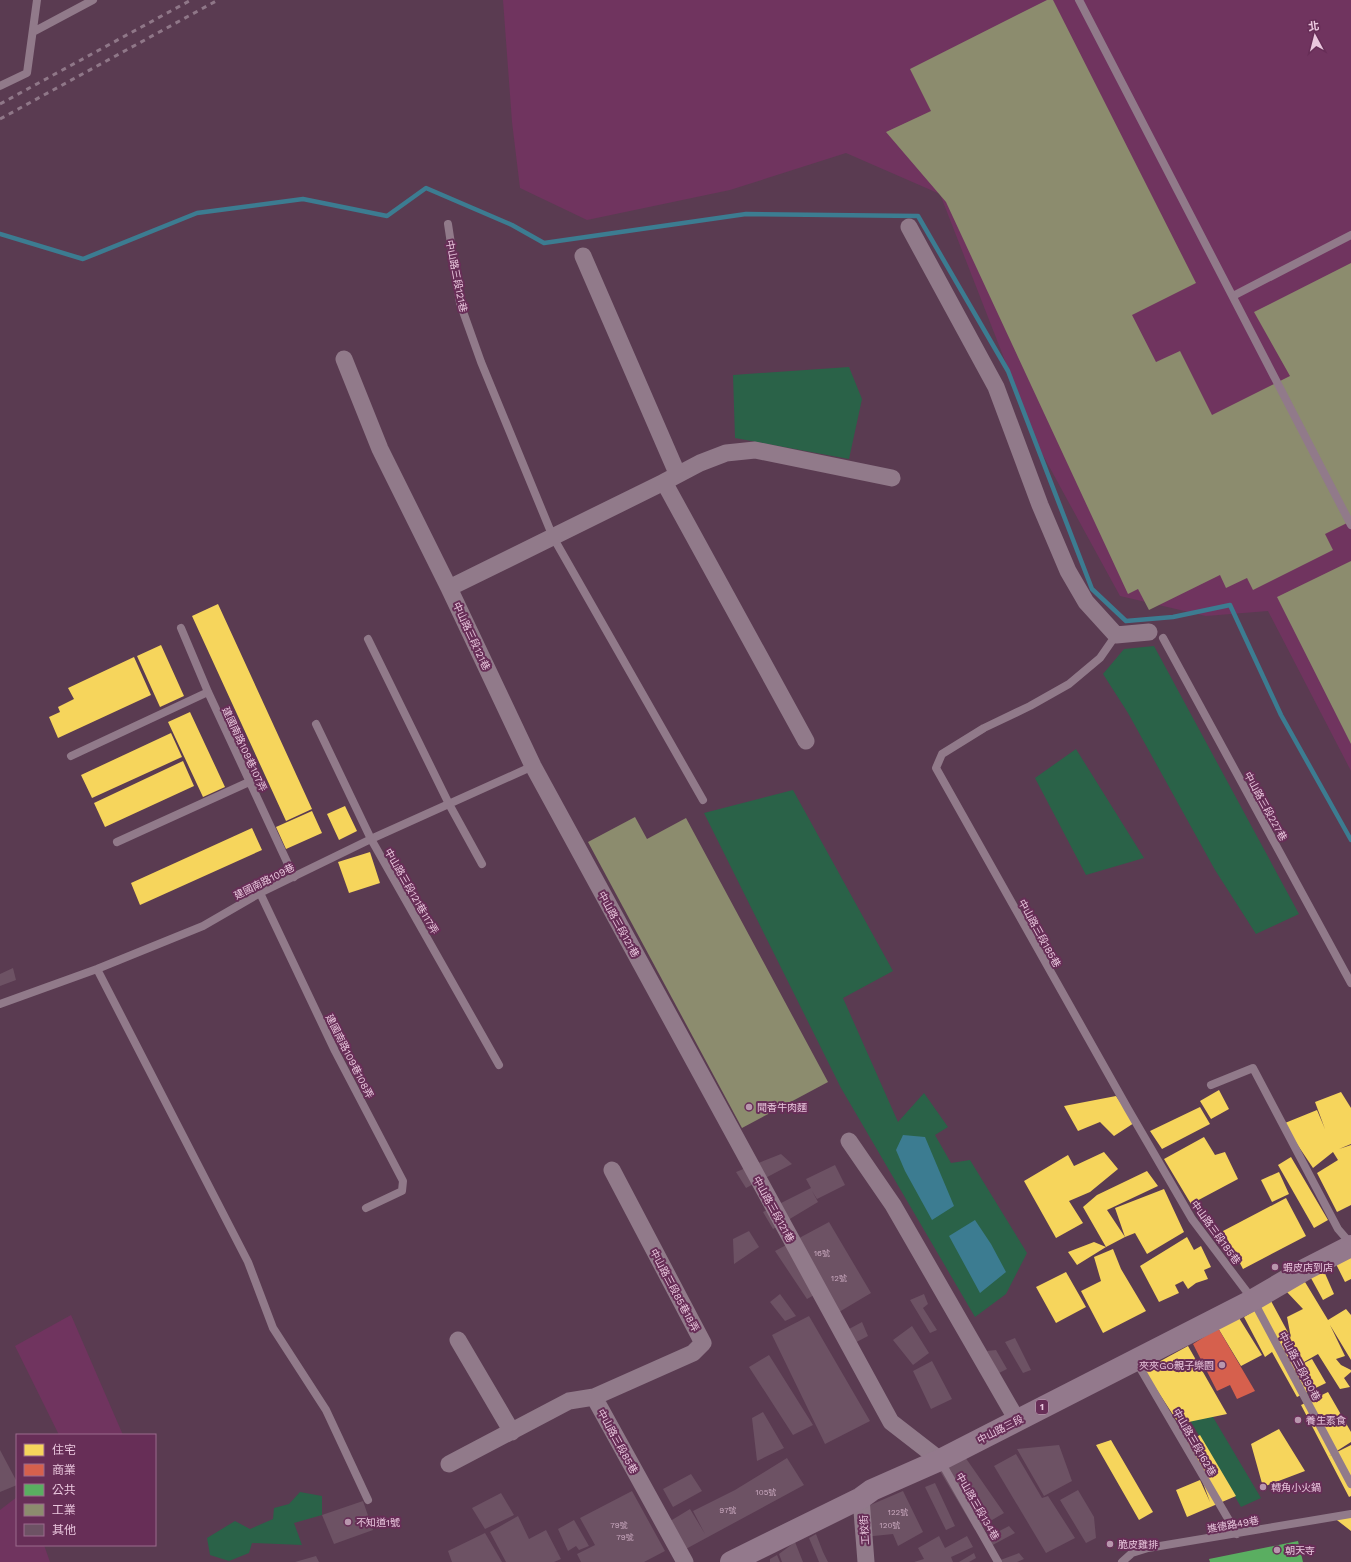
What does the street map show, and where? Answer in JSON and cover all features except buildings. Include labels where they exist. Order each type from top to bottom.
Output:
[{"type":"main road","name":"中山路三段","points":[[731,1562],[861,1498],[872,1490],[940,1460],[1253,1300],[1351,1245]]},
{"type":"street","points":[[909,227],[996,387],[1040,505],[1068,571],[1086,602],[1116,634],[1156,635]]},
{"type":"street","points":[[583,256],[671,478],[806,741]]},
{"type":"street","name":"中山路三段121巷","points":[[344,359],[380,449],[449,588],[533,766],[891,1422],[940,1460]]},
{"type":"street","points":[[449,588],[671,478],[726,453],[755,450],[892,478]]},
{"type":"street","points":[[849,1141],[893,1204],[1017,1420]]},
{"type":"street","name":"中山路三段85巷18弄","points":[[594,1397],[693,1353],[703,1343],[612,1170]]},
{"type":"street","points":[[458,1340],[512,1432]]},
{"type":"street","name":"中山路三段85巷","points":[[449,1464],[512,1432],[569,1400],[594,1397],[685,1562]]},
{"type":"street","name":"工校街","points":[[861,1498],[866,1562]]},
{"type":"lane","points":[[0,86],[26,73],[37,0]]},
{"type":"lane","points":[[33,32],[94,0]]},
{"type":"lane","points":[[1079,0],[1351,525]]},
{"type":"lane","name":"中山路三段121巷","points":[[448,224],[460,303],[481,362],[553,537],[702,800]]},
{"type":"lane","points":[[1233,296],[1351,235]]},
{"type":"lane","name":"建國南路109巷107弄","points":[[181,628],[208,692],[294,877]]},
{"type":"lane","name":"中山路三段185巷","points":[[1116,634],[1100,658],[1069,684],[1030,706],[984,728],[942,754],[936,768],[1120,1096],[1192,1219],[1253,1300]]},
{"type":"lane","name":"中山路三段227巷","points":[[1156,635],[1351,983]]},
{"type":"lane","points":[[368,639],[449,804],[482,864]]},
{"type":"lane","points":[[71,756],[208,692]]},
{"type":"lane","name":"中山路三段121巷117弄","points":[[316,724],[371,839],[499,1065]]},
{"type":"lane","name":"建國南路109巷","points":[[0,1004],[97,969],[202,926],[260,893],[371,839],[533,766]]},
{"type":"lane","points":[[117,842],[249,782]]},
{"type":"lane","name":"建國南路109巷108弄","points":[[260,893],[335,1051],[403,1181],[402,1191],[366,1208]]},
{"type":"lane","points":[[97,969],[248,1262],[273,1328],[326,1410],[368,1500]]},
{"type":"lane","points":[[1211,1085],[1253,1068],[1338,1229],[1351,1245]]},
{"type":"lane","name":"中山路三段190巷","points":[[1253,1300],[1351,1484]]},
{"type":"lane","name":"中山路三段162巷","points":[[1135,1360],[1237,1534]]},
{"type":"lane","name":"中山路三段134巷","points":[[940,1460],[998,1562]]},
{"type":"lane","name":"進德路49巷","points":[[1122,1562],[1132,1553],[1148,1548],[1351,1514]]},
{"type":"shaded area","points":[[503,0],[1351,0],[1351,771],[1268,611],[1206,616],[1120,596],[1039,448],[940,194],[846,153],[730,190],[587,220],[520,188],[512,122]]},
{"type":"shaded area","points":[[71,1315],[123,1434],[59,1434],[15,1346]]},
{"type":"shaded area","points":[[16,1498],[16,1546],[44,1546],[50,1562],[0,1562],[0,1510]]},
{"type":"green space","points":[[849,367],[862,399],[849,459],[735,438],[733,375]]},
{"type":"green space","points":[[1154,646],[1299,914],[1256,934],[1215,870],[1128,713],[1103,674],[1124,649]]},
{"type":"green space","points":[[1076,749],[1144,858],[1086,875],[1035,778]]},
{"type":"green space","points":[[793,790],[893,971],[843,998],[898,1122],[924,1093],[948,1127],[935,1135],[951,1163],[970,1160],[1027,1253],[1006,1294],[975,1317],[841,1088],[704,813]]},
{"type":"green space","points":[[1178,1358],[1261,1498],[1241,1507],[1160,1369]]},
{"type":"green space","points":[[300,1492],[322,1496],[322,1515],[294,1523],[302,1545],[252,1543],[249,1553],[229,1561],[210,1555],[207,1538],[235,1521],[250,1529],[273,1519],[274,1508],[289,1504]]},
{"type":"water","points":[[903,1135],[925,1137],[954,1206],[932,1220],[905,1171],[896,1150]]},
{"type":"water","points":[[975,1220],[991,1244],[1006,1272],[980,1293],[949,1236]]},
{"type":"waterway","points":[[0,234],[83,259],[197,213],[303,199],[387,216],[426,188],[512,225],[544,243],[746,214],[918,216],[1008,371],[1092,589],[1126,621],[1173,617],[1230,605],[1281,715],[1351,840]]},
{"type":"railway","points":[[0,104],[191,0]]},
{"type":"railway","points":[[0,119],[218,0]]},
{"type":"place","name":"聞香牛肉麵","points":[[749,1107]]},
{"type":"place","name":"蝦皮店到店","points":[[1275,1267]]},
{"type":"place","name":"夾夾GO親子樂園","points":[[1222,1365]]},
{"type":"place","name":"養生素食","points":[[1298,1420]]},
{"type":"place","name":"轉角小火鍋","points":[[1263,1487]]},
{"type":"place","name":"不知道1號","points":[[348,1522]]},
{"type":"place","name":"脆皮雞排","points":[[1110,1544]]},
{"type":"place","name":"朝天寺","points":[[1277,1550]]}]
